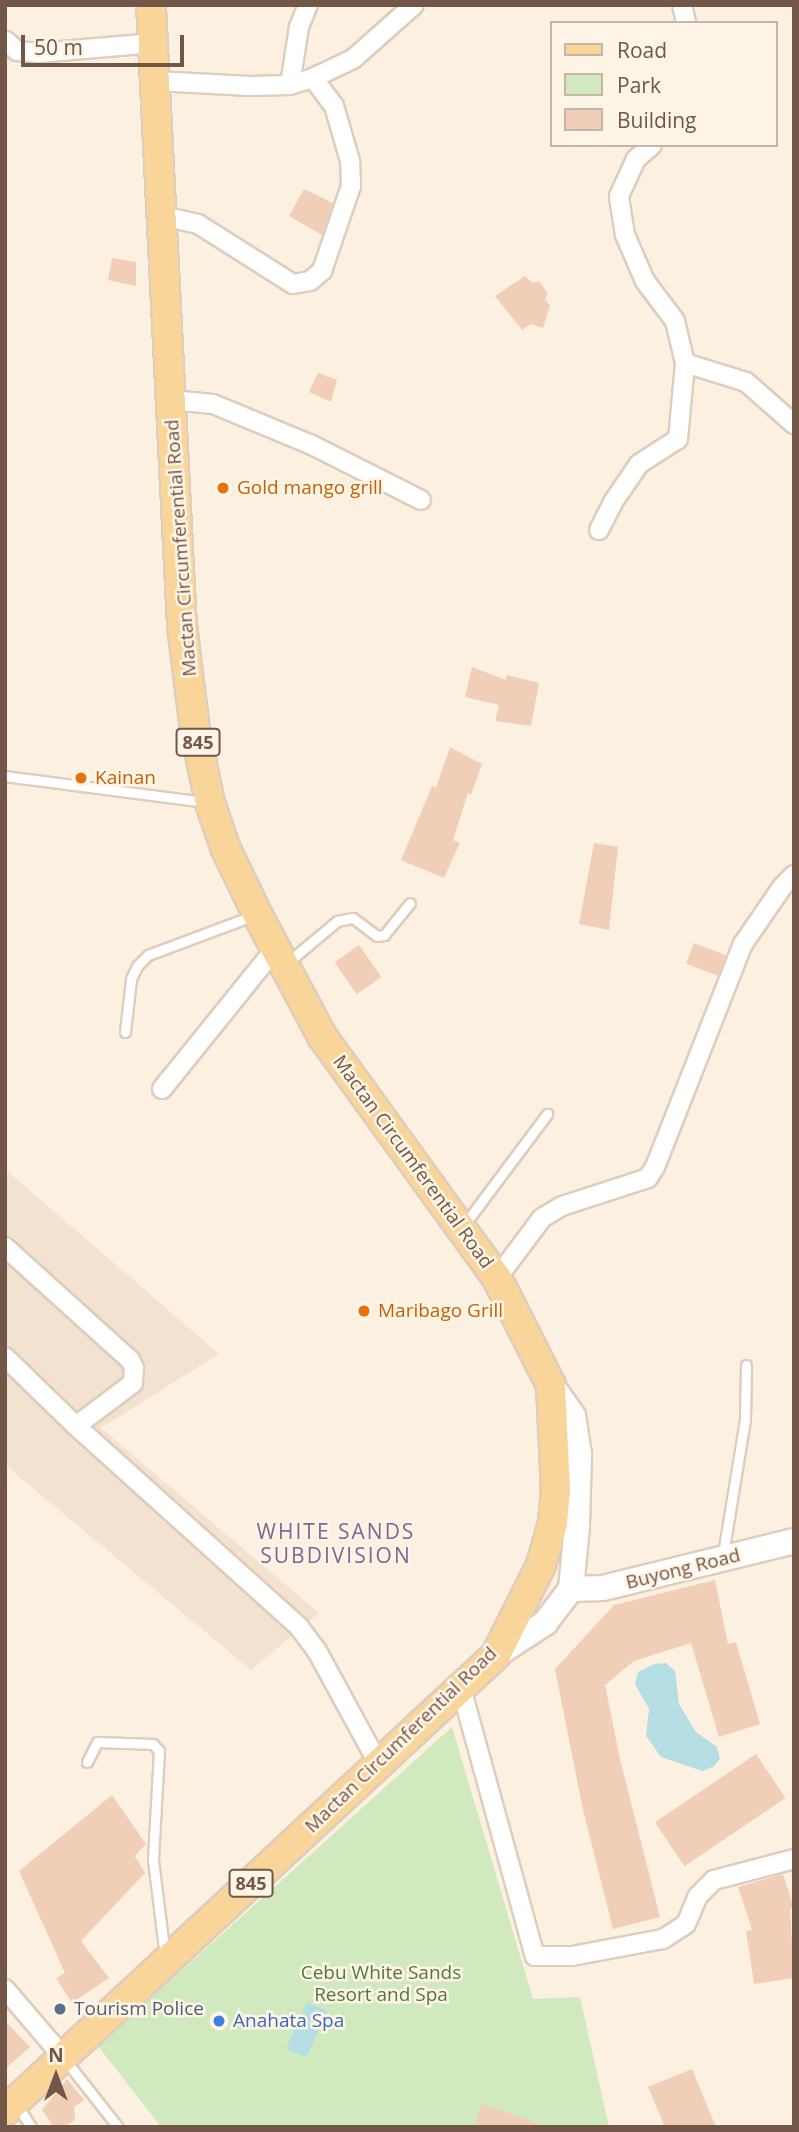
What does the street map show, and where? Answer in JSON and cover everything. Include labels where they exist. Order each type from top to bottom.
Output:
[{"type":"main road","name":"Mactan Circumferential Road","points":[[10,2106],[496,1655],[541,1565],[553,1523],[556,1461],[551,1385],[497,1278],[323,1038],[257,914],[225,847],[210,803],[195,730],[182,626],[151,5]]},
{"type":"street","points":[[290,85],[299,26],[308,5]]},
{"type":"street","points":[[155,81],[250,86],[290,85],[313,78],[353,59],[414,5]]},
{"type":"street","points":[[6,41],[17,51],[38,53],[154,43]]},
{"type":"street","points":[[163,216],[198,224],[293,284],[310,281],[322,271],[351,186],[350,161],[334,106],[313,78]]},
{"type":"street","points":[[599,530],[613,502],[639,464],[678,439],[685,363],[675,321],[645,281],[625,235],[619,196],[636,159],[650,147]]},
{"type":"street","points":[[685,363],[746,382],[794,424]]},
{"type":"street","points":[[172,400],[213,404],[312,445],[421,500]]},
{"type":"street","points":[[497,1278],[542,1218],[562,1206],[648,1178],[655,1167],[743,944],[782,887],[794,875]]},
{"type":"street","points":[[162,1089],[279,957]]},
{"type":"street","points":[[5,1247],[130,1360],[134,1368],[133,1382],[76,1426]]},
{"type":"street","points":[[5,1357],[76,1426],[299,1627],[317,1651],[378,1763]]},
{"type":"street","points":[[496,1655],[545,1623],[571,1589],[577,1526],[579,1454],[573,1416],[551,1385]]},
{"type":"street","name":"Buyong Road","points":[[571,1589],[603,1588],[794,1541]]},
{"type":"street","points":[[461,1688],[535,1956],[572,1956],[663,1939],[686,1924],[698,1896],[714,1880],[794,1858]]},
{"type":"street","points":[[5,1989],[63,2057]]},
{"type":"lane","points":[[5,776],[210,803]]},
{"type":"lane","points":[[279,957],[337,921],[353,918],[377,936],[384,935],[410,903]]},
{"type":"lane","points":[[125,1032],[131,979],[148,955],[257,914]]},
{"type":"lane","points":[[461,1230],[547,1114]]},
{"type":"lane","points":[[722,1559],[745,1420],[746,1365]]},
{"type":"lane","points":[[88,1762],[97,1742],[153,1744],[159,1751],[153,1860],[166,1962]]},
{"type":"lane","points":[[63,2057],[118,2127]]},
{"type":"lane","points":[[10,2106],[31,2127]]},
{"type":"shaded area","points":[[5,1169],[219,1354],[101,1428],[319,1613],[251,1670],[5,1465]]},
{"type":"green space","name":"Cebu White Sands Resort and Spa","points":[[452,1727],[533,1999],[580,1997],[609,2127],[161,2127],[98,2046]]},
{"type":"water","points":[[666,1663],[675,1671],[679,1704],[696,1732],[717,1747],[720,1759],[713,1767],[702,1771],[661,1757],[646,1736],[649,1709],[635,1684],[638,1672],[654,1664]]},
{"type":"water","points":[[307,2002],[327,2011],[306,2058],[286,2049]]},
{"type":"building","points":[[304,189],[333,203],[322,235],[289,216]]},
{"type":"building","points":[[112,258],[136,262],[136,286],[108,280]]},
{"type":"building","points":[[525,276],[533,283],[539,281],[548,294],[545,299],[550,306],[543,328],[531,324],[522,330],[495,296]]},
{"type":"building","points":[[318,373],[337,380],[331,402],[309,392]]},
{"type":"building","points":[[472,667],[506,680],[507,675],[539,683],[531,726],[495,721],[499,705],[465,697]]},
{"type":"building","points":[[450,747],[482,764],[471,795],[468,793],[453,840],[460,843],[444,878],[401,860],[432,786],[436,788]]},
{"type":"building","points":[[594,843],[618,847],[609,930],[579,924]]},
{"type":"building","points":[[694,943],[726,955],[718,976],[686,964]]},
{"type":"building","points":[[359,945],[381,977],[357,994],[334,962]]},
{"type":"building","points":[[715,1580],[728,1644],[736,1642],[760,1724],[719,1737],[691,1643],[634,1661],[605,1685],[620,1759],[660,1917],[613,1929],[583,1810],[555,1669],[614,1605]]},
{"type":"building","points":[[756,1754],[786,1798],[684,1866],[655,1822]]},
{"type":"building","points":[[112,1795],[146,1844],[135,1856],[145,1873],[81,1941],[109,1978],[72,2003],[56,1978],[65,1973],[19,1871]]},
{"type":"building","points":[[783,1874],[794,1908],[790,1909],[794,1978],[754,1984],[746,1931],[752,1930],[738,1887]]},
{"type":"building","points":[[5,2021],[30,2047],[5,2069]]},
{"type":"building","points":[[692,2069],[716,2127],[665,2127],[648,2087]]},
{"type":"building","points":[[67,2079],[84,2100],[74,2107],[75,2120],[64,2127],[54,2127],[42,2110]]},
{"type":"building","points":[[482,2104],[539,2124],[538,2127],[474,2127]]},
{"type":"place","name":"Gold mango grill","points":[[223,488]]},
{"type":"place","name":"Kainan","points":[[81,778]]},
{"type":"place","name":"Maribago Grill","points":[[364,1311]]},
{"type":"place","name":"Tourism Police","points":[[60,2009]]},
{"type":"place","name":"Anahata Spa","points":[[219,2021]]},
{"type":"district","name":"WHITE SANDS SUBDIVISION","points":[[336,1543]]}]
